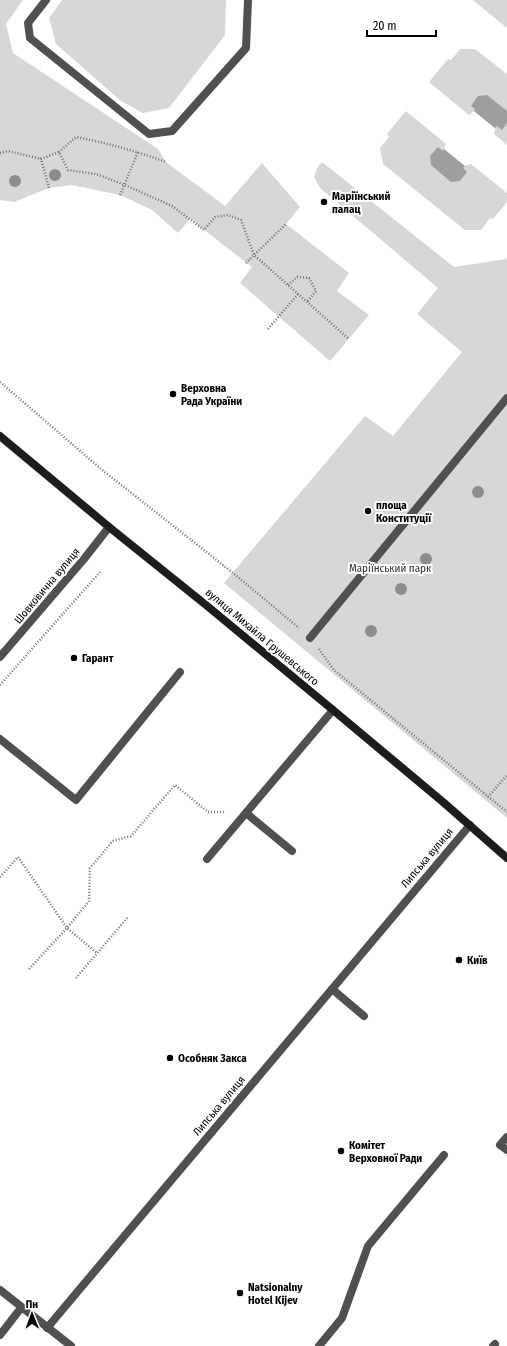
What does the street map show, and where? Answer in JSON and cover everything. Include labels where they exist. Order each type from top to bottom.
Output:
[{"type":"main road","name":"вулиця Михайла Грушевського","points":[[0,436],[333,710],[507,858]]},
{"type":"street","points":[[46,0],[28,23],[30,38],[149,134],[172,131],[246,48],[248,0]]},
{"type":"street","points":[[310,638],[507,398]]},
{"type":"street","name":"Шовковична вулиця","points":[[0,657],[84,559],[109,527]]},
{"type":"street","points":[[0,739],[76,800],[180,672]]},
{"type":"street","points":[[207,859],[333,710]]},
{"type":"street","points":[[246,813],[292,851]]},
{"type":"street","name":"Липська вулиця","points":[[47,1328],[470,825]]},
{"type":"street","points":[[332,989],[364,1016]]},
{"type":"street","points":[[507,1137],[500,1145],[507,1150]]},
{"type":"street","points":[[319,1346],[342,1318],[368,1246],[444,1155]]},
{"type":"street","points":[[0,1290],[68,1345]]},
{"type":"street","points":[[0,1335],[21,1308]]},
{"type":"path","points":[[0,153],[8,151],[41,159],[59,152],[76,137],[138,152],[166,162]]},
{"type":"path","points":[[59,152],[68,170],[96,174],[125,185],[172,206],[204,230],[215,217],[228,215],[241,220],[254,255],[348,339]]},
{"type":"path","points":[[120,195],[138,152]]},
{"type":"path","points":[[41,159],[49,188]]},
{"type":"path","points":[[246,263],[286,224]]},
{"type":"path","points":[[288,285],[297,277],[309,278],[316,291],[307,302]]},
{"type":"path","points":[[268,329],[298,294]]},
{"type":"path","points":[[0,382],[101,469],[233,573],[310,638],[334,670],[488,798],[507,812]]},
{"type":"path","points":[[159,522],[162,518]]},
{"type":"path","points":[[0,685],[101,571]]},
{"type":"path","points":[[488,798],[507,775]]},
{"type":"path","points":[[29,969],[90,901],[90,868],[113,841],[131,836],[175,785],[208,812],[246,813]]},
{"type":"path","points":[[0,878],[18,857],[67,928],[97,953]]},
{"type":"path","points":[[76,978],[128,917]]},
{"type":"green space","points":[[0,0],[23,0],[6,24],[13,53],[158,149],[166,162],[225,206],[262,163],[300,207],[286,224],[349,273],[337,291],[369,315],[330,361],[240,283],[252,267],[190,219],[178,233],[152,210],[120,195],[72,185],[49,188],[14,202],[0,200]]},
{"type":"green space","points":[[62,0],[226,0],[225,35],[169,108],[143,113],[121,101],[56,44],[49,18]]},
{"type":"green space","points":[[473,0],[507,0],[507,28]]},
{"type":"green space","points":[[460,49],[475,49],[507,74],[507,145],[494,134],[495,128],[474,111],[469,115],[429,82],[448,59],[451,60]]},
{"type":"green space","points":[[406,111],[446,144],[444,149],[464,166],[471,164],[507,193],[507,202],[493,219],[490,218],[481,230],[465,230],[383,164],[380,148],[389,137],[387,134]]},
{"type":"green space","name":"Маріїнський парк","points":[[322,162],[454,267],[506,259],[507,257],[507,818],[224,583],[365,416],[393,436],[462,352],[417,314],[438,288],[320,188],[314,177],[317,168]]},
{"type":"shaded area","points":[[487,95],[507,111],[507,123],[502,130],[497,126],[495,128],[474,111],[475,109],[471,106],[478,96]]},
{"type":"shaded area","points":[[438,147],[443,151],[444,149],[465,166],[463,168],[467,172],[460,181],[451,182],[431,165],[430,156]]},
{"type":"place","name":"Маріїнський палац","points":[[324,202]]},
{"type":"place","name":"Верховна Рада України","points":[[173,394]]},
{"type":"place","name":"площа Конституції","points":[[368,511]]},
{"type":"place","name":"Гарант","points":[[74,658]]},
{"type":"place","name":"Київ","points":[[459,960]]},
{"type":"place","name":"Особняк Закса","points":[[170,1058]]},
{"type":"place","name":"Комітет Верховної Ради","points":[[341,1151]]},
{"type":"place","name":"Natsionalny Hotel Kijev","points":[[240,1293]]}]
